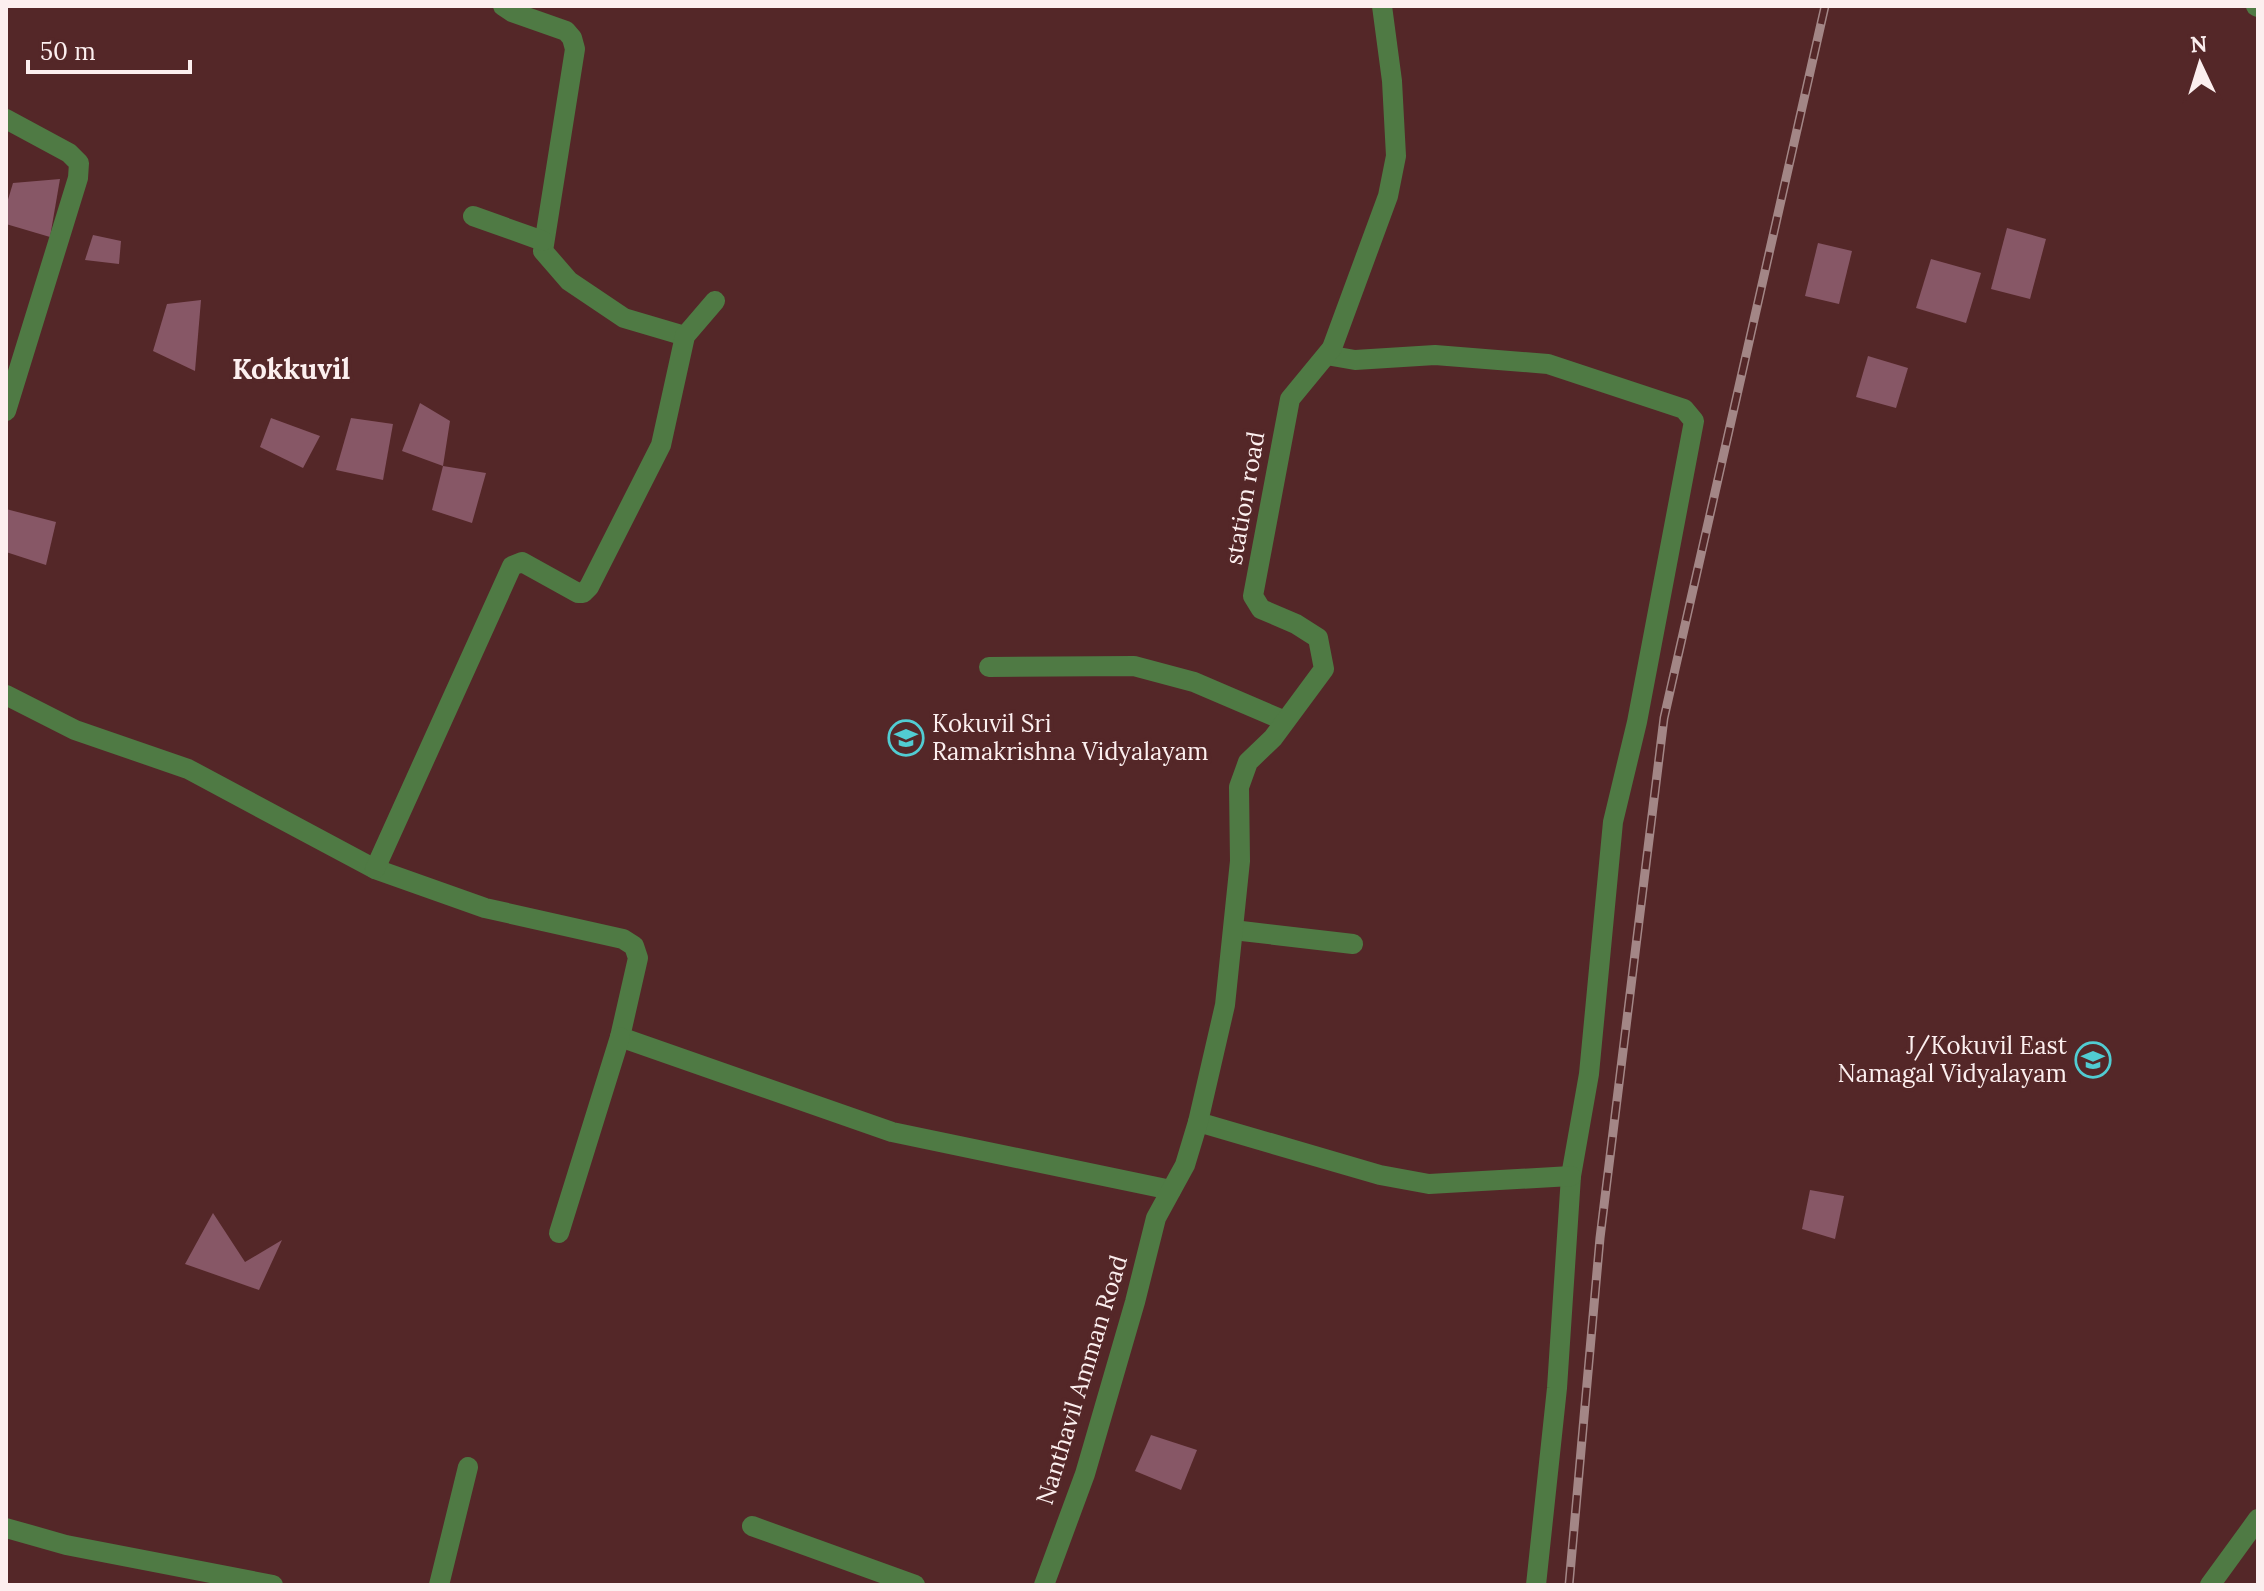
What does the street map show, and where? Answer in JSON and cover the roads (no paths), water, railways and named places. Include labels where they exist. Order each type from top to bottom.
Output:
[{"type":"street","points":[[503,6],[566,31],[575,49],[543,251],[569,281],[624,318],[685,336]]},
{"type":"street","name":"station road","points":[[1171,1190],[1185,1165],[1198,1122],[1225,1005],[1240,861],[1239,787],[1248,762],[1273,738],[1324,669],[1318,638],[1296,624],[1261,609],[1253,596],[1290,399],[1332,348],[1388,196],[1396,156],[1392,81],[1382,6]]},
{"type":"street","points":[[6,119],[69,153],[79,163],[78,178],[6,411]]},
{"type":"street","points":[[473,216],[543,241]]},
{"type":"street","points":[[375,869],[512,566],[522,562],[578,593],[589,587],[661,445],[685,336],[715,301]]},
{"type":"street","points":[[1332,348],[1332,356],[1355,360],[1435,355],[1548,364],[1684,409],[1694,421],[1637,722],[1613,822],[1589,1074],[1571,1176],[1557,1388],[1536,1585]]},
{"type":"street","points":[[989,667],[1134,666],[1194,682],[1285,721]]},
{"type":"street","points":[[6,695],[75,730],[188,769],[375,869],[485,908],[623,939],[634,946],[638,958],[620,1037],[559,1233]]},
{"type":"street","points":[[1233,930],[1353,944]]},
{"type":"street","points":[[620,1037],[892,1132],[1171,1190]]},
{"type":"street","points":[[1198,1122],[1380,1175],[1429,1184],[1571,1176]]},
{"type":"street","name":"Nanthavil Amman Road","points":[[1044,1585],[1085,1474],[1156,1218],[1171,1190]]},
{"type":"street","points":[[439,1585],[468,1467]]},
{"type":"street","points":[[2210,1585],[2258,1519]]},
{"type":"street","points":[[752,1526],[915,1585]]},
{"type":"street","points":[[6,1528],[66,1545],[273,1585]]},
{"type":"railway","points":[[1569,1585],[1600,1238],[1664,718],[1825,6]]},
{"type":"place","name":"Kokuvil Sri Ramakrishna Vidyalayam","points":[[906,738]]},
{"type":"place","name":"J/Kokuvil East Namagal Vidyalayam","points":[[2093,1060]]},
{"type":"district","name":"Kokkuvil","points":[[291,369]]}]
